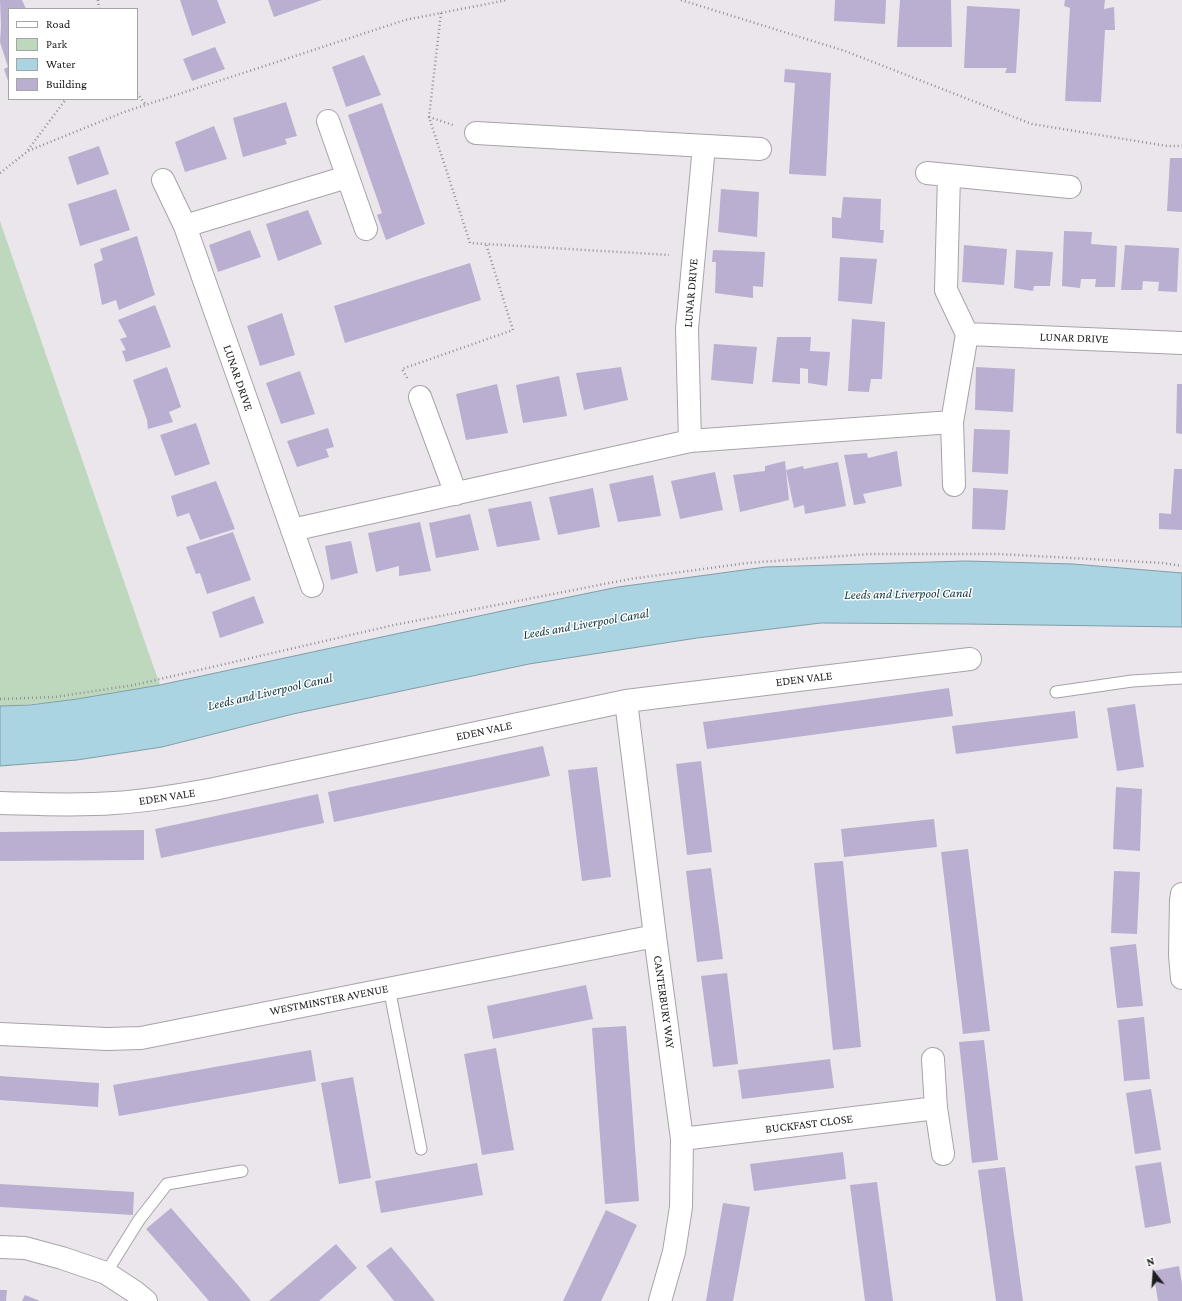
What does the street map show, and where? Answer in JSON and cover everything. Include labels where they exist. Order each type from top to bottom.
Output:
[{"type":"street","points":[[328,120],[366,229]]},
{"type":"street","points":[[476,133],[760,149]]},
{"type":"street","name":"LUNAR DRIVE","points":[[690,441],[688,330],[704,146]]},
{"type":"street","points":[[927,173],[1070,187]]},
{"type":"street","points":[[949,175],[946,290],[967,334],[952,422],[954,485]]},
{"type":"street","points":[[185,226],[348,176]]},
{"type":"street","name":"LUNAR DRIVE","points":[[163,180],[185,226],[312,586]]},
{"type":"street","name":"LUNAR DRIVE","points":[[967,334],[1182,343]]},
{"type":"street","points":[[420,397],[456,494]]},
{"type":"street","points":[[292,530],[690,441],[952,422]]},
{"type":"street","name":"EDEN VALE","points":[[0,803],[112,804],[147,800],[222,788],[626,701],[970,659]]},
{"type":"street","name":"CANTERBURY WAY","points":[[626,701],[682,1139],[681,1207],[674,1252],[660,1301]]},
{"type":"street","points":[[1182,894],[1180,955],[1182,978]]},
{"type":"street","name":"WESTMINSTER AVENUE","points":[[0,1034],[107,1039],[141,1038],[655,936]]},
{"type":"street","points":[[933,1059],[936,1108],[943,1154]]},
{"type":"street","name":"BUCKFAST CLOSE","points":[[682,1139],[936,1108]]},
{"type":"street","points":[[0,1247],[24,1248],[62,1258],[106,1273],[146,1301]]},
{"type":"lane","points":[[1056,692],[1132,680],[1182,678]]},
{"type":"lane","points":[[389,988],[421,1149]]},
{"type":"lane","points":[[106,1273],[139,1220],[167,1184],[242,1171]]},
{"type":"path","points":[[28,151],[124,112],[405,20],[507,0]]},
{"type":"path","points":[[682,0],[845,51],[1032,124],[1168,146],[1182,146]]},
{"type":"path","points":[[441,13],[429,117],[470,243],[694,256]]},
{"type":"path","points":[[138,94],[146,105]]},
{"type":"path","points":[[0,173],[28,151],[65,100]]},
{"type":"path","points":[[420,397],[402,369],[513,330],[486,244]]},
{"type":"path","points":[[0,699],[55,697],[134,685],[394,625],[507,602],[630,579],[747,563],[869,554],[999,554],[1163,563],[1182,566]]},
{"type":"green space","points":[[0,221],[160,685],[60,701],[0,706]]},
{"type":"water","name":"Leeds and Liverpool Canal","points":[[966,561],[1073,564],[1182,573],[1182,627],[821,623],[697,638],[529,664],[293,714],[162,747],[77,760],[0,766],[0,706],[30,705],[77,699],[160,685],[618,587],[766,567]]},
{"type":"building","points":[[0,0],[22,0],[26,8],[8,8],[8,67],[0,42]]},
{"type":"building","points":[[180,0],[217,0],[226,23],[192,36]]},
{"type":"building","points":[[268,0],[322,0],[274,17]]},
{"type":"building","points":[[835,0],[886,0],[885,24],[834,21]]},
{"type":"building","points":[[900,0],[951,0],[952,47],[897,47]]},
{"type":"building","points":[[1065,0],[1105,0],[1104,9],[1114,7],[1115,30],[1105,30],[1101,102],[1065,101],[1070,8],[1064,6]]},
{"type":"building","points":[[967,6],[1020,9],[1016,73],[1005,73],[1007,68],[964,68]]},
{"type":"building","points":[[215,47],[225,69],[192,81],[183,59]]},
{"type":"building","points":[[364,55],[381,95],[346,107],[332,67]]},
{"type":"building","points":[[8,67],[8,81],[4,69]]},
{"type":"building","points":[[785,69],[831,73],[826,176],[789,174],[795,83],[784,82]]},
{"type":"building","points":[[286,102],[297,136],[285,139],[287,144],[243,157],[233,118]]},
{"type":"building","points":[[382,103],[425,224],[386,240],[377,215],[382,213],[348,115]]},
{"type":"building","points":[[214,126],[227,159],[185,172],[175,142]]},
{"type":"building","points":[[99,146],[109,174],[77,185],[68,157]]},
{"type":"building","points":[[1170,158],[1182,158],[1182,212],[1167,211]]},
{"type":"building","points":[[116,189],[130,230],[80,246],[68,204]]},
{"type":"building","points":[[721,189],[759,192],[757,237],[718,232]]},
{"type":"building","points":[[843,197],[881,199],[880,230],[884,230],[883,243],[832,238],[832,217],[841,218]]},
{"type":"building","points":[[308,210],[322,244],[278,261],[266,224]]},
{"type":"building","points":[[250,230],[261,257],[218,272],[209,245]]},
{"type":"building","points":[[1064,231],[1092,232],[1091,244],[1117,246],[1115,287],[1095,287],[1096,279],[1081,279],[1080,288],[1062,286]]},
{"type":"building","points":[[137,236],[155,295],[119,310],[116,300],[102,305],[94,264],[103,260],[100,249]]},
{"type":"building","points":[[964,245],[1007,249],[1004,285],[962,282]]},
{"type":"building","points":[[1125,245],[1179,248],[1177,292],[1158,291],[1159,282],[1143,281],[1142,290],[1121,290]]},
{"type":"building","points":[[713,250],[765,252],[763,287],[753,286],[753,298],[715,293],[716,262],[712,262]]},
{"type":"building","points":[[1016,250],[1053,252],[1050,286],[1034,286],[1033,291],[1014,288]]},
{"type":"building","points":[[840,257],[877,259],[872,304],[838,301]]},
{"type":"building","points":[[470,263],[481,300],[345,343],[334,306]]},
{"type":"building","points":[[155,305],[171,347],[126,362],[122,351],[126,350],[120,339],[127,337],[118,320]]},
{"type":"building","points":[[282,313],[295,355],[260,366],[247,326]]},
{"type":"building","points":[[852,319],[885,322],[882,379],[871,379],[869,392],[848,391]]},
{"type":"building","points":[[777,337],[811,337],[810,351],[830,352],[827,386],[808,383],[808,369],[800,368],[800,384],[772,382]]},
{"type":"building","points":[[714,344],[757,347],[753,384],[711,380]]},
{"type":"building","points":[[167,367],[181,407],[169,412],[173,422],[148,429],[147,420],[133,380]]},
{"type":"building","points":[[621,367],[628,400],[584,410],[576,373]]},
{"type":"building","points":[[976,367],[1015,369],[1013,412],[975,410]]},
{"type":"building","points":[[300,371],[315,414],[281,424],[266,383]]},
{"type":"building","points":[[559,376],[567,416],[523,423],[516,385]]},
{"type":"building","points":[[497,384],[508,433],[466,440],[456,394]]},
{"type":"building","points":[[1177,384],[1182,384],[1182,434],[1176,433]]},
{"type":"building","points":[[196,423],[210,464],[175,476],[160,435]]},
{"type":"building","points":[[328,428],[334,447],[326,449],[329,457],[297,467],[287,441]]},
{"type":"building","points":[[974,429],[1010,430],[1008,474],[972,472]]},
{"type":"building","points":[[897,451],[902,486],[863,494],[866,503],[854,505],[844,455],[867,453],[868,458]]},
{"type":"building","points":[[785,461],[789,500],[740,512],[733,475],[765,471],[765,466]]},
{"type":"building","points":[[838,462],[846,506],[805,514],[804,505],[794,508],[786,470],[803,466],[804,469]]},
{"type":"building","points":[[1174,469],[1182,469],[1182,530],[1159,529],[1159,513],[1171,514]]},
{"type":"building","points":[[715,472],[723,510],[680,519],[671,481]]},
{"type":"building","points":[[653,475],[661,516],[618,522],[609,484]]},
{"type":"building","points":[[216,481],[235,529],[200,540],[189,513],[177,517],[171,496]]},
{"type":"building","points":[[593,488],[600,527],[558,535],[549,497]]},
{"type":"building","points":[[973,488],[1008,490],[1005,530],[972,529]]},
{"type":"building","points":[[531,501],[540,540],[497,547],[488,509]]},
{"type":"building","points":[[470,514],[479,550],[436,558],[429,523]]},
{"type":"building","points":[[420,522],[431,571],[399,576],[399,566],[376,572],[368,533]]},
{"type":"building","points":[[233,532],[251,580],[207,594],[200,573],[196,574],[186,547]]},
{"type":"building","points":[[351,541],[358,573],[331,580],[325,546]]},
{"type":"building","points":[[254,596],[264,623],[220,638],[212,612]]},
{"type":"building","points":[[949,688],[953,716],[707,749],[703,722]]},
{"type":"building","points":[[1135,704],[1144,767],[1117,771],[1107,708]]},
{"type":"building","points":[[1075,711],[1078,738],[956,754],[952,726]]},
{"type":"building","points":[[543,746],[550,776],[334,822],[328,792]]},
{"type":"building","points":[[701,761],[712,852],[687,855],[676,764]]},
{"type":"building","points":[[597,767],[611,877],[582,881],[568,770]]},
{"type":"building","points":[[1116,787],[1142,789],[1140,851],[1113,849]]},
{"type":"building","points":[[318,794],[324,823],[161,858],[155,829]]},
{"type":"building","points":[[934,819],[937,847],[844,857],[841,829]]},
{"type":"building","points":[[144,830],[144,860],[0,861],[0,832]]},
{"type":"building","points":[[968,849],[990,1031],[963,1034],[941,852]]},
{"type":"building","points":[[843,861],[861,1047],[833,1050],[814,863]]},
{"type":"building","points":[[711,868],[723,959],[697,962],[686,871]]},
{"type":"building","points":[[1114,871],[1140,872],[1137,934],[1111,933]]},
{"type":"building","points":[[1136,944],[1143,1006],[1117,1008],[1110,947]]},
{"type":"building","points":[[727,973],[738,1064],[713,1067],[701,976]]},
{"type":"building","points":[[586,985],[593,1019],[493,1039],[487,1006]]},
{"type":"building","points":[[1144,1017],[1150,1079],[1124,1081],[1118,1020]]},
{"type":"building","points":[[626,1026],[639,1201],[605,1204],[592,1028]]},
{"type":"building","points":[[984,1040],[998,1160],[972,1163],[959,1042]]},
{"type":"building","points":[[496,1048],[514,1150],[482,1155],[464,1054]]},
{"type":"building","points":[[311,1050],[316,1081],[119,1116],[113,1085]]},
{"type":"building","points":[[830,1059],[834,1088],[742,1099],[738,1070]]},
{"type":"building","points":[[0,1076],[99,1083],[98,1107],[0,1100]]},
{"type":"building","points":[[353,1077],[371,1178],[339,1184],[321,1083]]},
{"type":"building","points":[[1151,1089],[1161,1150],[1135,1154],[1126,1093]]},
{"type":"building","points":[[843,1152],[846,1179],[754,1191],[750,1164]]},
{"type":"building","points":[[1161,1162],[1171,1223],[1145,1228],[1135,1166]]},
{"type":"building","points":[[477,1163],[483,1195],[381,1213],[375,1181]]},
{"type":"building","points":[[1005,1167],[1023,1301],[996,1301],[982,1201],[978,1170]]},
{"type":"building","points":[[877,1182],[893,1301],[865,1301],[850,1185]]},
{"type":"building","points":[[0,1184],[134,1192],[133,1215],[0,1207]]},
{"type":"building","points":[[723,1203],[750,1207],[733,1301],[706,1301]]},
{"type":"building","points":[[171,1208],[251,1301],[209,1301],[146,1229]]},
{"type":"building","points":[[606,1210],[637,1225],[616,1270],[601,1301],[563,1301]]},
{"type":"building","points":[[336,1244],[357,1268],[319,1301],[269,1301]]},
{"type":"building","points":[[391,1247],[435,1301],[394,1301],[366,1266]]},
{"type":"building","points":[[1179,1266],[1182,1284],[1182,1301],[1158,1301],[1153,1271]]},
{"type":"building","points":[[0,1290],[7,1290],[6,1301],[0,1301]]},
{"type":"building","points":[[25,1295],[40,1301],[22,1301]]}]
